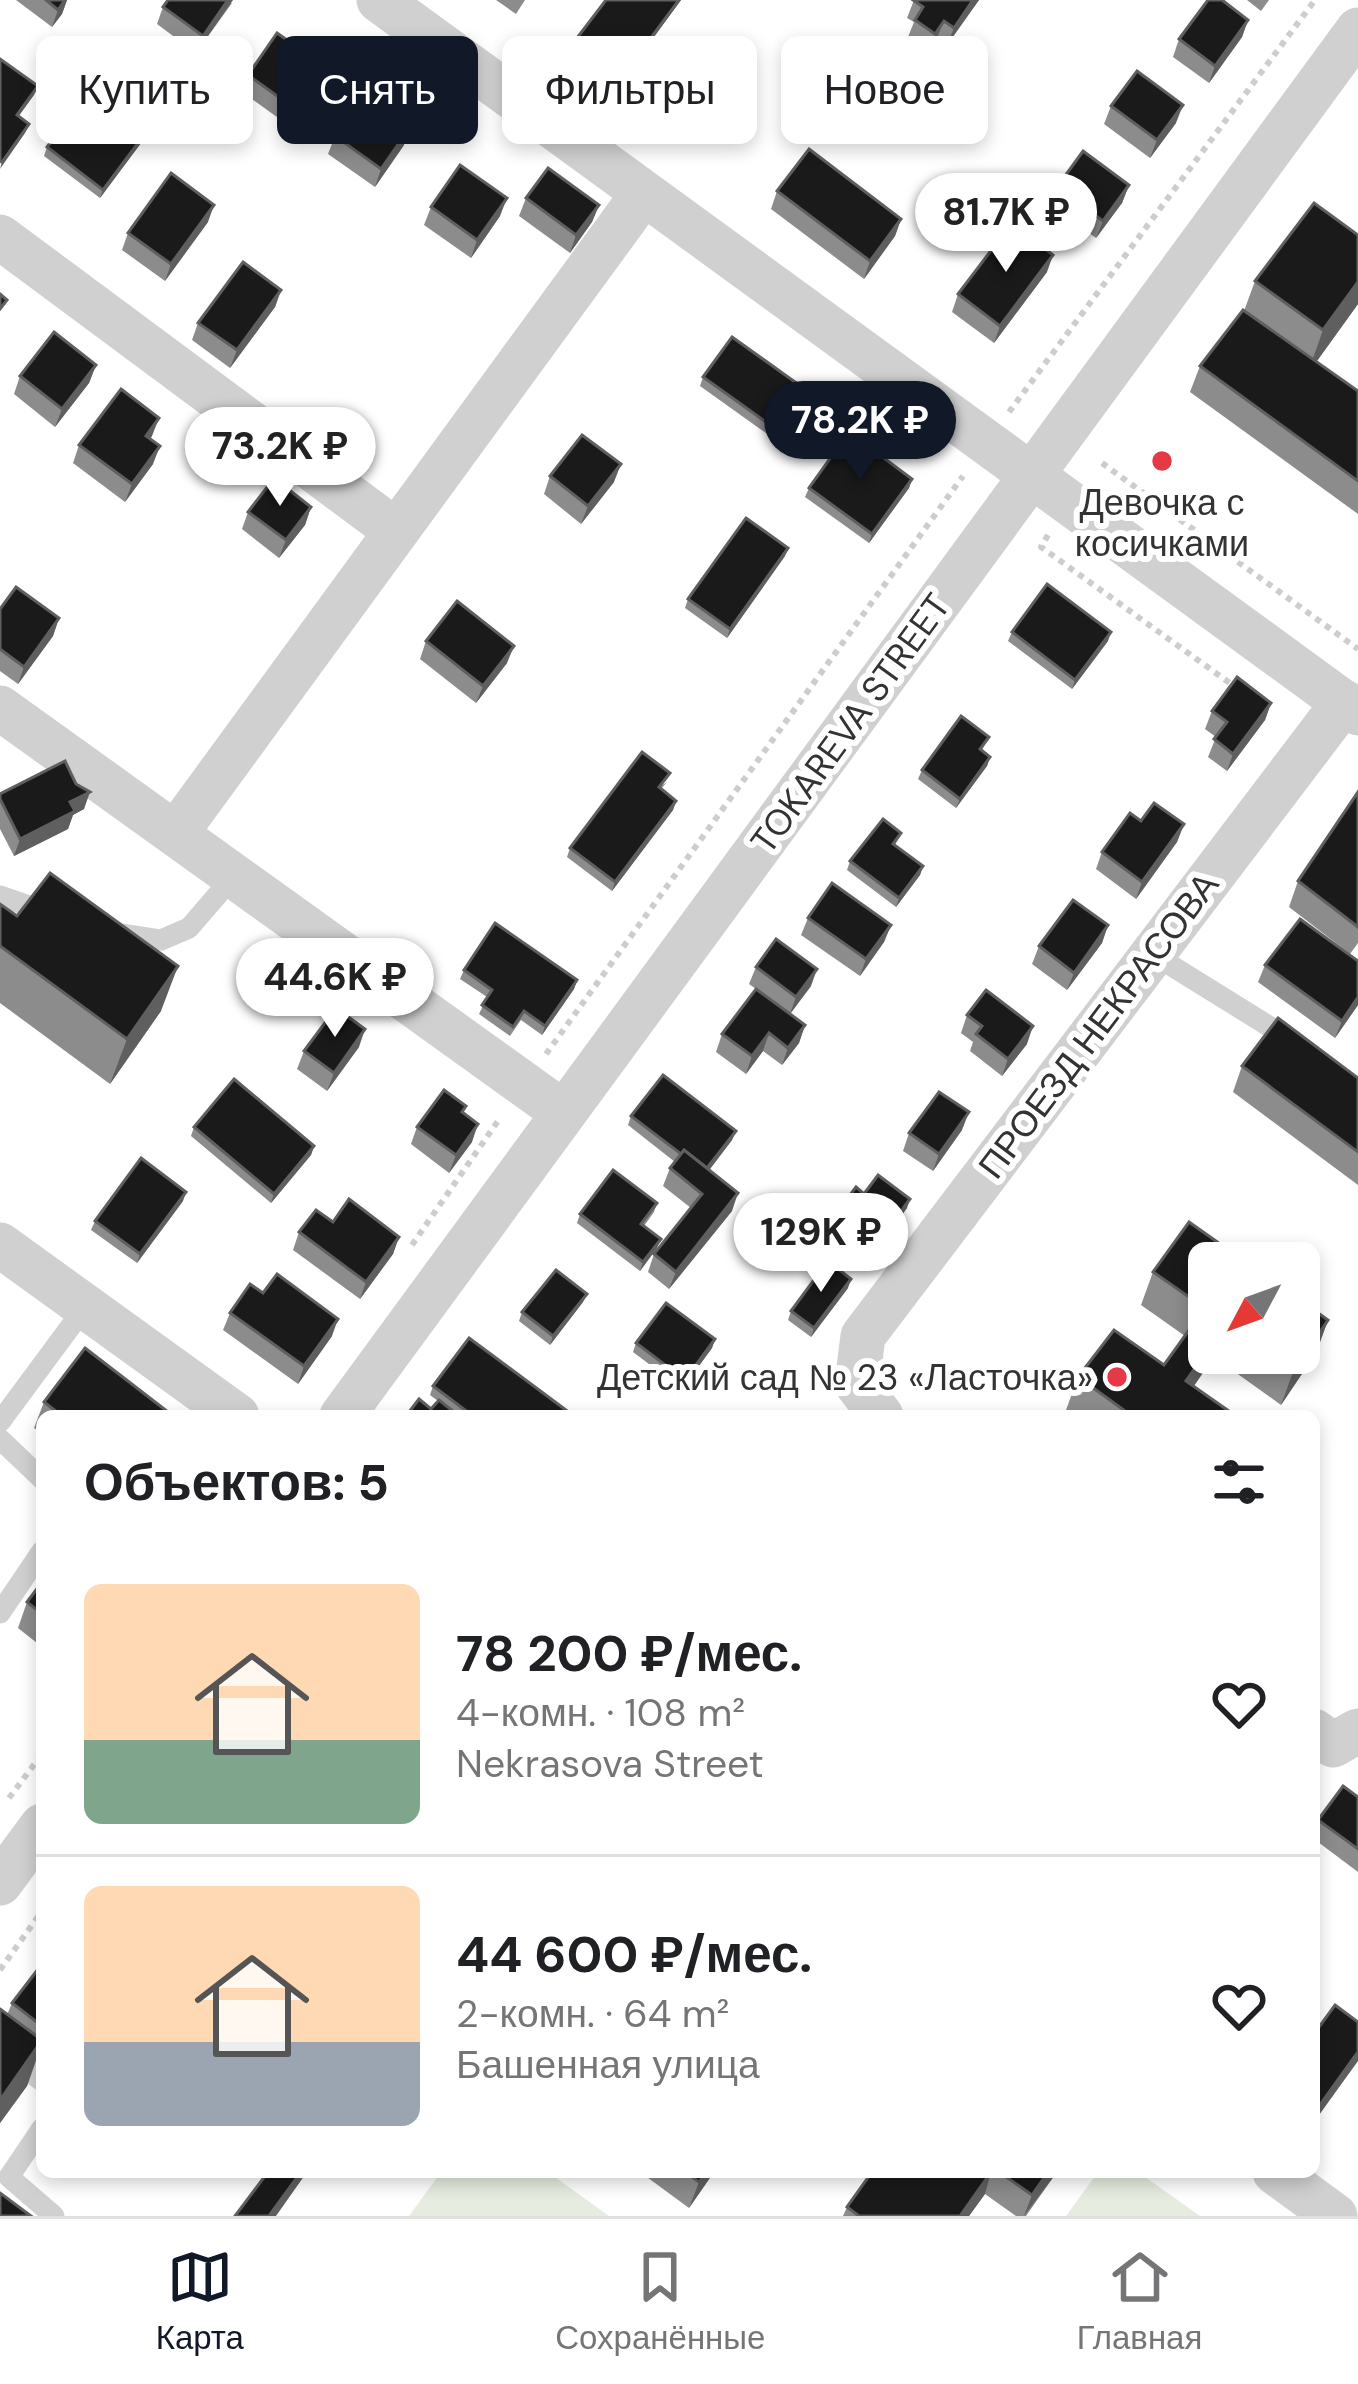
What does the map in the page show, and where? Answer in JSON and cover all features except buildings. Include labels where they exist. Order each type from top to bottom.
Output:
[{"type":"street","points":[[379,0],[987,442],[1353,699]]},
{"type":"street","name":"TOKAREVA STREET","points":[[346,1410],[1358,30]]},
{"type":"street","points":[[176,833],[643,194]]},
{"type":"street","points":[[0,237],[396,531]]},
{"type":"street","name":"ПРОЕЗД НЕКРАСОВА","points":[[876,1410],[857,1384],[862,1336],[1151,952],[1353,699]]},
{"type":"street","points":[[0,708],[564,1114]]},
{"type":"street","points":[[0,1245],[229,1410]]},
{"type":"street","points":[[1320,1735],[1334,1745],[1358,1731]]},
{"type":"street","points":[[0,1882],[36,1834]]},
{"type":"street","points":[[1283,2178],[1335,2216]]},
{"type":"lane","points":[[0,896],[101,931],[161,940],[189,928],[233,877]]},
{"type":"lane","points":[[1151,952],[1319,1057]]},
{"type":"lane","points":[[0,1422],[85,1307]]},
{"type":"lane","points":[[0,1439],[36,1473]]},
{"type":"lane","points":[[0,1613],[36,1560]]},
{"type":"lane","points":[[0,2050],[36,2077]]},
{"type":"lane","points":[[36,2137],[9,2176],[55,2216]]},
{"type":"path","points":[[405,1255],[987,442],[1315,0]]},
{"type":"path","points":[[1102,464],[1358,649]]},
{"type":"path","points":[[0,1810],[36,1762]]},
{"type":"path","points":[[0,1970],[36,1920]]},
{"type":"shaded area","points":[[437,2178],[556,2178],[609,2216],[409,2216]]},
{"type":"shaded area","points":[[1094,2178],[1146,2178],[1200,2216],[1066,2216]]},
{"type":"place","name":"Девочка с косичками","points":[[1162,461]]},
{"type":"place","name":"Детский сад № 23 «Ласточка»","points":[[1117,1377]]}]
